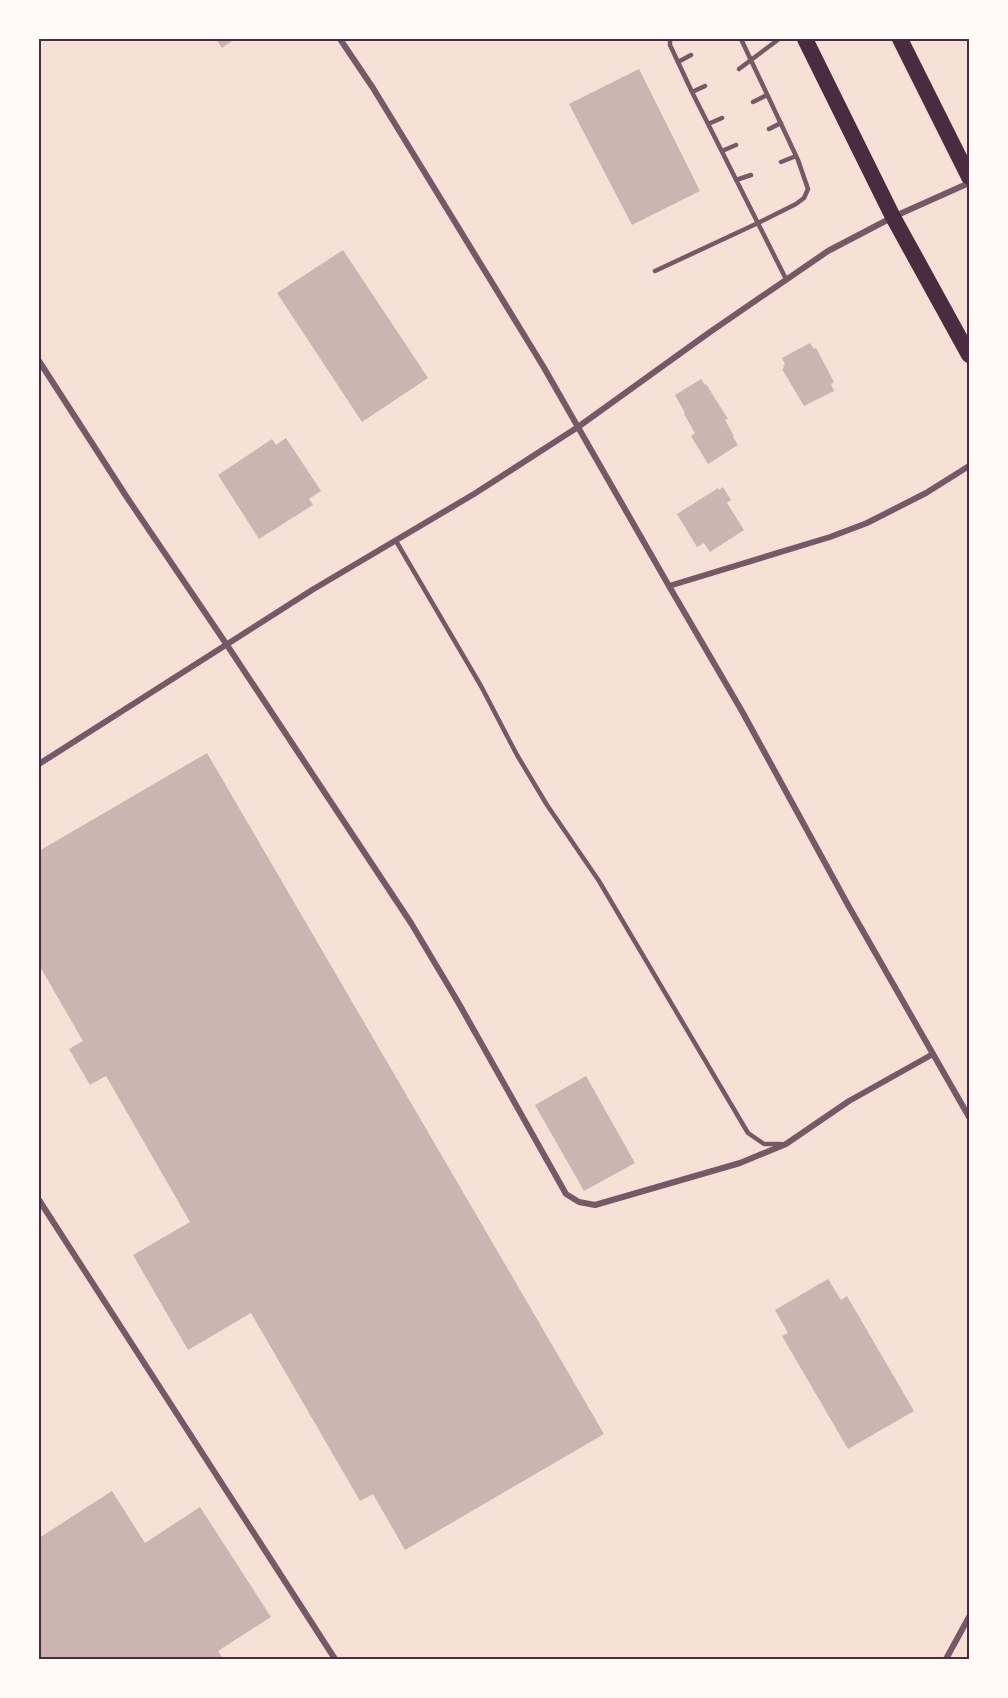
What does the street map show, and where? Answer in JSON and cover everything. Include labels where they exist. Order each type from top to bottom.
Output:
[{"type":"highway","points":[[805,39],[893,217],[969,355]]},
{"type":"highway","points":[[900,39],[969,177]]},
{"type":"street","points":[[340,39],[373,88],[543,366],[744,713],[848,905],[969,1117]]},
{"type":"street","points":[[39,764],[312,590],[474,494],[578,427],[786,279],[828,252],[893,217],[969,183]]},
{"type":"street","points":[[39,361],[411,923],[566,1194],[579,1203],[595,1205],[740,1163],[786,1144],[849,1101],[933,1054]]},
{"type":"street","points":[[669,586],[867,524],[926,493],[969,466]]},
{"type":"street","points":[[39,1200],[335,1659]]},
{"type":"street","points":[[946,1659],[969,1617]]},
{"type":"lane","points":[[670,39],[670,45],[678,62],[786,279]]},
{"type":"lane","points":[[655,271],[796,204],[804,198],[808,189],[805,176],[741,39]]},
{"type":"lane","points":[[739,69],[779,39]]},
{"type":"lane","points":[[678,62],[691,55]]},
{"type":"lane","points":[[693,92],[705,86]]},
{"type":"lane","points":[[753,102],[767,95]]},
{"type":"lane","points":[[708,124],[722,118]]},
{"type":"lane","points":[[769,129],[781,123]]},
{"type":"lane","points":[[722,151],[735,145]]},
{"type":"lane","points":[[781,162],[796,156]]},
{"type":"lane","points":[[736,180],[751,175]]},
{"type":"lane","points":[[396,541],[481,686],[517,755],[547,805],[599,880],[748,1133],[764,1144],[786,1144]]},
{"type":"building","points":[[216,39],[235,39],[222,48]]},
{"type":"building","points":[[639,69],[700,191],[632,225],[569,104]]},
{"type":"building","points":[[343,250],[428,378],[362,422],[277,293]]},
{"type":"building","points":[[810,343],[814,349],[816,348],[834,382],[831,384],[834,391],[804,406],[782,369],[785,364],[782,358]]},
{"type":"building","points":[[701,379],[728,419],[725,420],[738,445],[708,464],[691,436],[695,433],[675,395]]},
{"type":"building","points":[[286,438],[321,491],[309,499],[313,505],[259,539],[218,475],[272,439],[276,445]]},
{"type":"building","points":[[723,487],[731,500],[727,503],[744,530],[710,552],[704,543],[697,547],[677,514]]},
{"type":"building","points":[[207,753],[604,1434],[405,1550],[373,1494],[360,1501],[251,1313],[188,1350],[133,1255],[190,1222],[106,1076],[90,1085],[69,1049],[83,1041],[39,965],[39,851]]},
{"type":"building","points":[[586,1076],[635,1163],[584,1191],[535,1105]]},
{"type":"building","points":[[828,1279],[841,1300],[847,1296],[914,1411],[848,1449],[782,1336],[788,1333],[775,1310]]},
{"type":"building","points":[[112,1491],[145,1543],[200,1507],[271,1617],[218,1651],[223,1659],[39,1659],[39,1538]]}]
